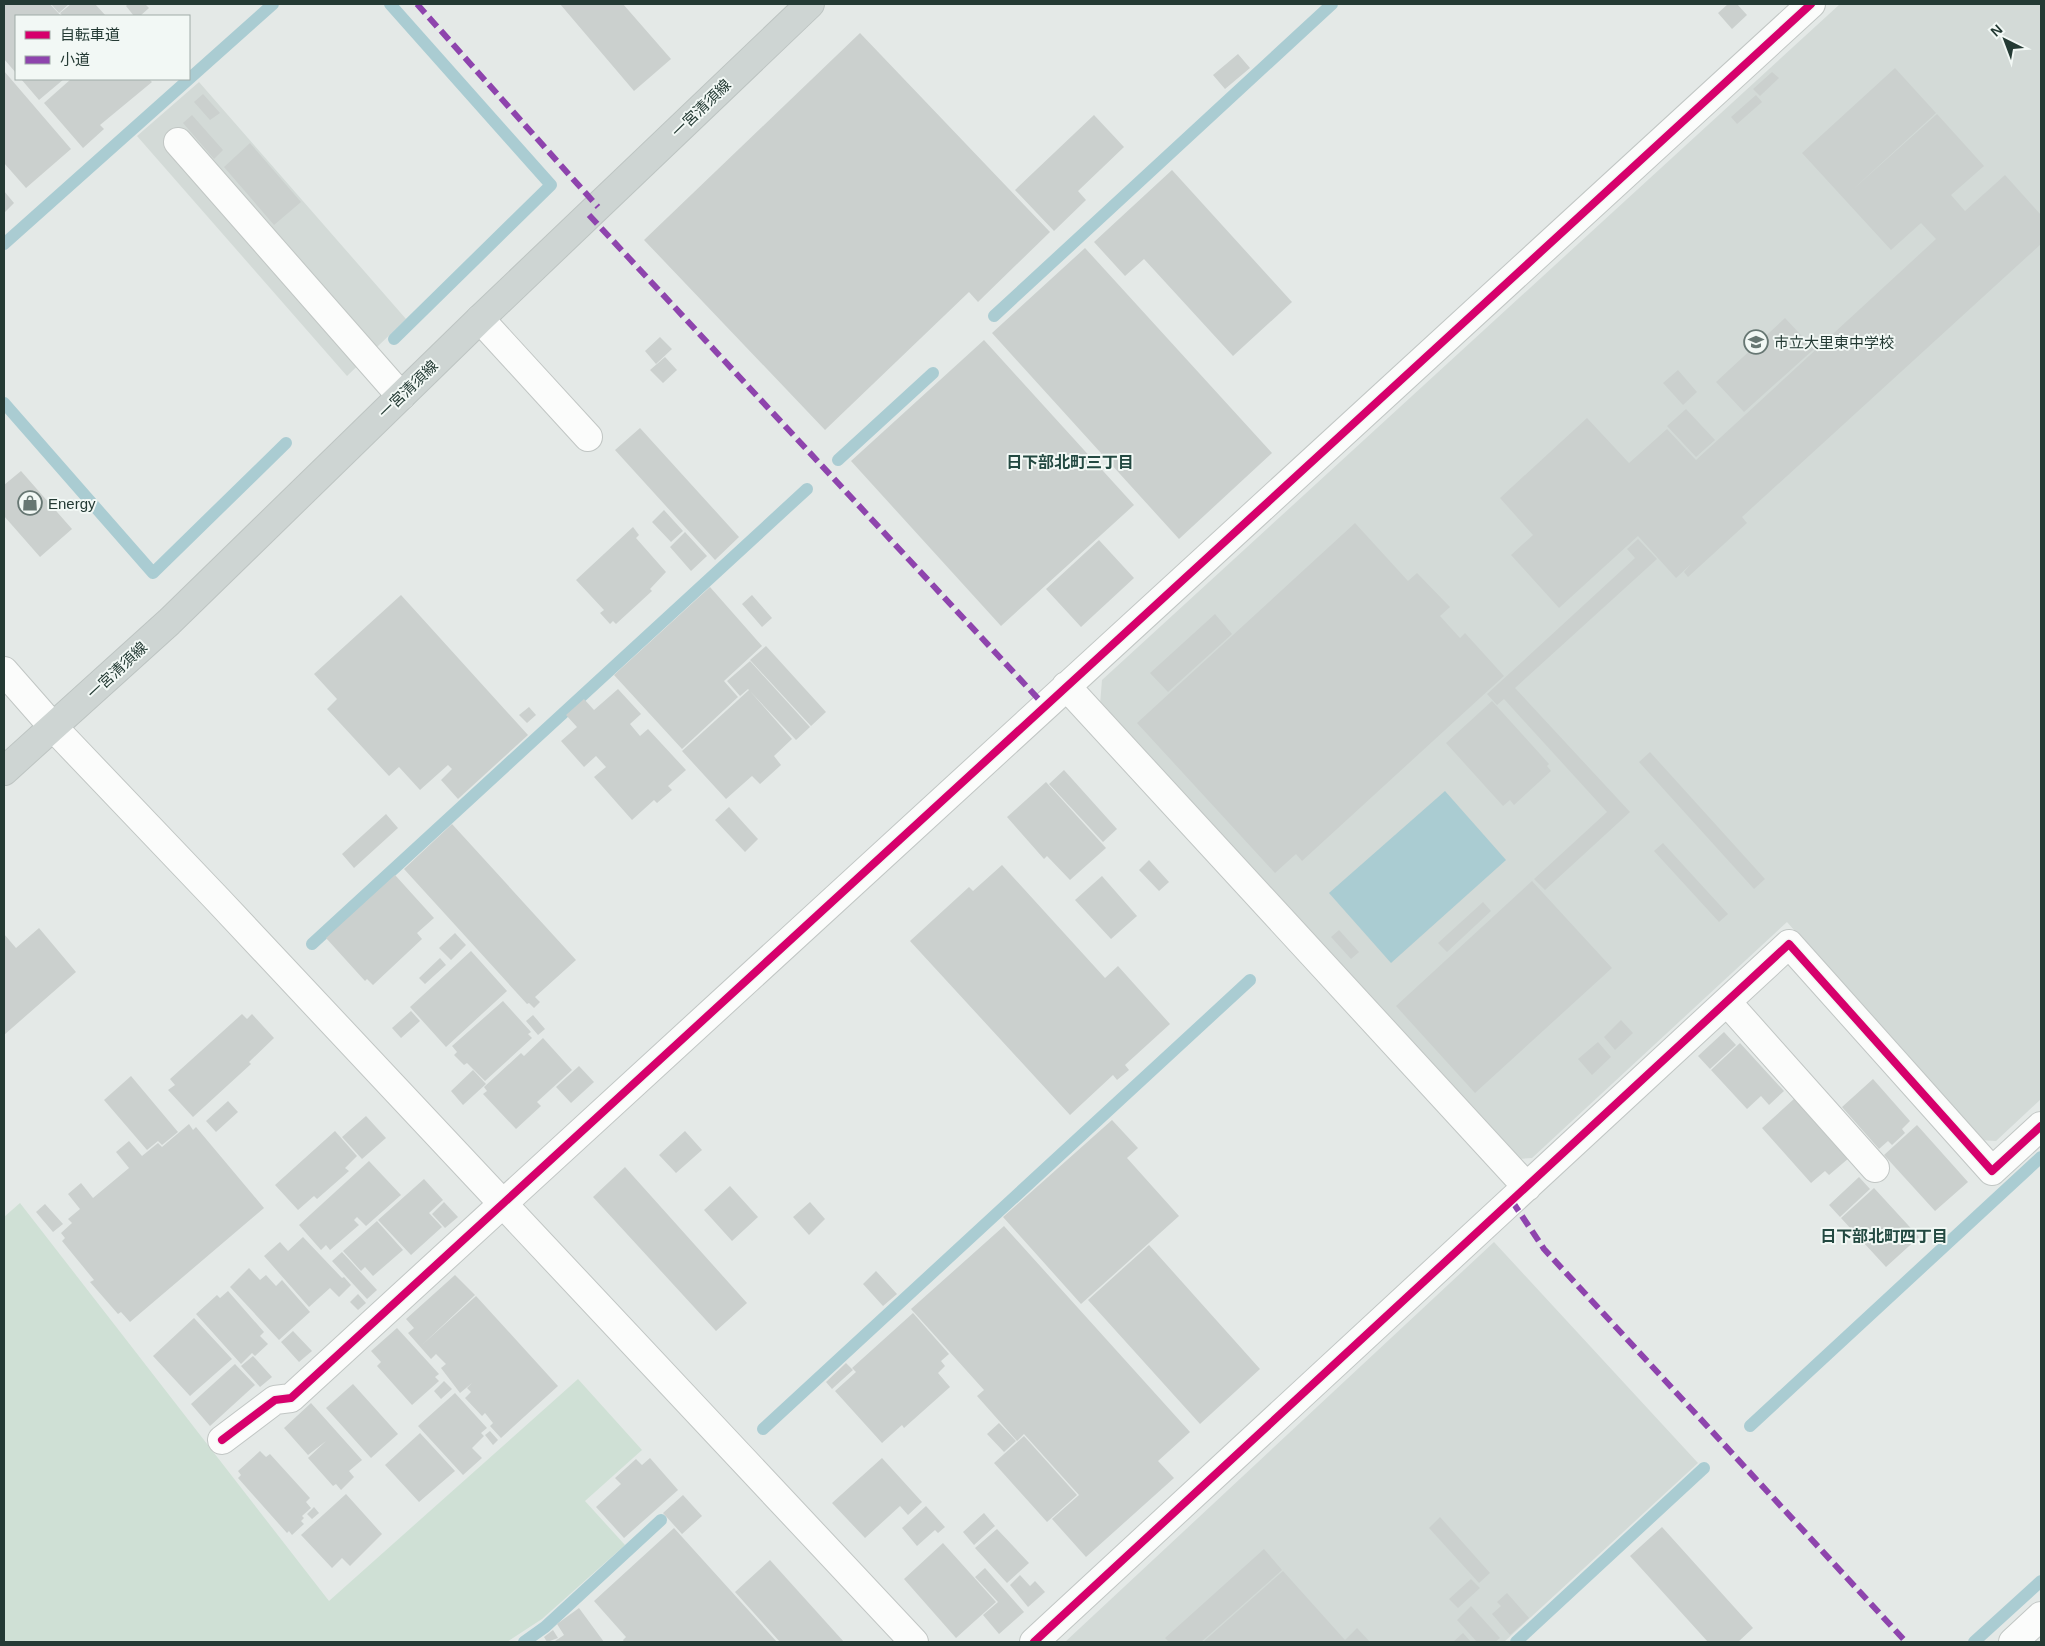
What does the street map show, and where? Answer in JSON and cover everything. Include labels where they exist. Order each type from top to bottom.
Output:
[{"type":"main road","name":"一宮清須線","points":[[4,771],[54,728],[169,622],[480,318],[810,4]]},
{"type":"street","points":[[222,1440],[275,1400],[291,1398],[1811,4]]},
{"type":"street","points":[[178,142],[400,396]]},
{"type":"street","points":[[480,318],[588,437]]},
{"type":"street","points":[[4,671],[54,728],[503,1202],[914,1642]]},
{"type":"street","points":[[1066,686],[1527,1187]]},
{"type":"street","points":[[1034,1642],[1789,944],[1992,1171],[2041,1126]]},
{"type":"street","points":[[1726,1002],[1875,1168]]},
{"type":"street","points":[[2013,1642],[2041,1616]]},
{"type":"shaded area","name":"市立大里東中学校","points":[[1840,4],[2041,4],[2041,1099],[1996,1141],[1979,1140],[1787,922],[1532,1158],[1518,1159],[1100,705],[1102,680]]},
{"type":"shaded area","points":[[199,82],[406,319],[347,376],[137,136]]},
{"type":"shaded area","points":[[1494,1242],[1698,1463],[1504,1642],[1065,1642]]},
{"type":"green space","points":[[20,1203],[329,1601],[578,1379],[642,1450],[585,1501],[625,1545],[542,1619],[507,1642],[4,1642],[4,1217]]},
{"type":"water","points":[[1445,791],[1506,860],[1391,963],[1329,893]]},
{"type":"building","points":[[4,4],[50,4],[60,15],[15,15],[15,72],[4,59]]},
{"type":"building","points":[[51,4],[69,4],[59,13]]},
{"type":"building","points":[[71,4],[95,4],[105,15],[62,15],[60,13]]},
{"type":"building","points":[[128,4],[145,4],[149,8],[141,15],[133,15],[126,6]]},
{"type":"building","points":[[560,4],[623,4],[671,59],[634,91]]},
{"type":"building","points":[[1728,4],[1737,4],[1747,15],[1732,29],[1718,13]]},
{"type":"building","points":[[860,33],[1050,232],[978,302],[969,292],[825,430],[644,240]]},
{"type":"building","points":[[1238,54],[1250,68],[1225,89],[1213,75]]},
{"type":"building","points":[[1895,68],[1936,113],[1849,193],[1937,114],[1984,166],[1951,195],[1965,211],[2005,175],[2041,215],[2041,244],[1742,517],[1747,523],[1688,577],[1684,572],[1691,564],[1676,578],[1638,536],[1559,608],[1511,555],[1533,535],[1500,498],[1587,418],[1629,463],[1667,429],[1696,460],[1936,239],[1921,223],[1891,250],[1802,153]]},
{"type":"building","points":[[4,71],[71,149],[26,188],[4,163]]},
{"type":"building","points":[[1772,72],[1779,78],[1760,96],[1753,89]]},
{"type":"building","points":[[22,80],[63,80],[39,100]]},
{"type":"building","points":[[70,80],[150,80],[152,82],[100,125],[104,129],[83,148],[44,103]]},
{"type":"building","points":[[203,94],[220,113],[210,120],[194,102]]},
{"type":"building","points":[[1756,95],[1762,102],[1737,124],[1731,117]]},
{"type":"building","points":[[192,115],[223,150],[214,159],[183,123]]},
{"type":"building","points":[[1094,115],[1124,147],[1078,191],[1086,200],[1054,231],[1015,190]]},
{"type":"building","points":[[250,143],[301,202],[274,225],[224,167]]},
{"type":"building","points":[[1172,170],[1292,302],[1233,356],[1144,259],[1125,276],[1094,242]]},
{"type":"building","points":[[4,191],[14,203],[4,213]]},
{"type":"building","points":[[1085,248],[1272,453],[1179,539],[992,333]]},
{"type":"building","points":[[1785,318],[1814,349],[1744,412],[1716,382]]},
{"type":"building","points":[[660,337],[672,349],[656,364],[645,351]]},
{"type":"building","points":[[984,340],[1134,505],[1001,626],[851,461]]},
{"type":"building","points":[[665,357],[677,370],[663,383],[650,370]]},
{"type":"building","points":[[1678,370],[1697,392],[1683,405],[1663,383]]},
{"type":"building","points":[[1686,409],[1715,440],[1696,457],[1667,426]]},
{"type":"building","points":[[640,428],[739,537],[715,560],[615,450]]},
{"type":"building","points":[[21,471],[72,529],[40,557],[4,516],[4,485]]},
{"type":"building","points":[[664,510],[683,531],[671,542],[652,522]]},
{"type":"building","points":[[1355,523],[1408,581],[1417,573],[1450,607],[1440,616],[1460,638],[1465,633],[1504,676],[1302,861],[1296,854],[1275,873],[1137,723]]},
{"type":"building","points":[[633,527],[639,535],[636,538],[666,572],[650,589],[652,591],[616,624],[613,621],[610,624],[600,613],[604,610],[576,580]]},
{"type":"building","points":[[685,532],[707,556],[691,571],[670,547]]},
{"type":"building","points":[[1638,539],[1657,559],[1515,688],[1630,812],[1545,890],[1534,879],[1607,812],[1504,699],[1497,705],[1487,694],[1635,558],[1627,549]]},
{"type":"building","points":[[1099,540],[1134,578],[1081,627],[1046,589]]},
{"type":"building","points":[[710,587],[762,646],[724,681],[738,697],[682,749],[614,675]]},
{"type":"building","points":[[401,595],[528,735],[458,799],[441,780],[452,769],[448,765],[420,790],[399,767],[389,776],[327,709],[337,699],[314,674]]},
{"type":"building","points":[[752,595],[772,618],[762,627],[742,604]]},
{"type":"building","points":[[1215,614],[1232,634],[1168,692],[1150,673]]},
{"type":"building","points":[[766,646],[826,712],[811,726],[750,660]]},
{"type":"building","points":[[750,661],[810,727],[796,740],[748,689],[740,696],[727,681]]},
{"type":"building","points":[[618,689],[641,714],[630,724],[640,736],[648,729],[686,770],[668,786],[672,790],[657,803],[654,800],[632,820],[594,777],[606,767],[596,756],[584,767],[561,741],[577,727],[566,715],[584,699],[594,710]]},
{"type":"building","points":[[749,690],[792,739],[774,756],[781,765],[760,784],[752,776],[726,799],[682,751]]},
{"type":"building","points":[[1492,701],[1549,764],[1547,766],[1551,771],[1514,805],[1510,800],[1503,806],[1446,743]]},
{"type":"building","points":[[529,707],[536,715],[527,723],[519,715]]},
{"type":"building","points":[[1650,752],[1765,879],[1754,889],[1639,762]]},
{"type":"building","points":[[1064,770],[1117,829],[1103,842],[1049,784]]},
{"type":"building","points":[[1046,782],[1106,848],[1070,880],[1047,856],[1044,859],[1007,817]]},
{"type":"building","points":[[729,807],[758,839],[745,852],[715,820]]},
{"type":"building","points":[[386,814],[398,828],[354,868],[342,854]]},
{"type":"building","points":[[452,824],[576,960],[535,997],[540,1002],[534,1008],[529,1003],[527,1004],[404,869]]},
{"type":"building","points":[[1663,843],[1728,914],[1719,922],[1654,851]]},
{"type":"building","points":[[1149,860],[1169,882],[1159,891],[1139,870]]},
{"type":"building","points":[[1002,865],[1105,978],[1118,966],[1170,1024],[1125,1065],[1129,1070],[1117,1080],[1113,1075],[1070,1115],[910,941],[969,887],[973,891]]},
{"type":"building","points":[[395,875],[434,918],[417,933],[422,939],[373,985],[367,979],[365,981],[326,938]]},
{"type":"building","points":[[1102,876],[1137,916],[1111,939],[1075,900]]},
{"type":"building","points":[[1532,881],[1612,968],[1475,1093],[1396,1006]]},
{"type":"building","points":[[1483,902],[1491,911],[1447,952],[1438,943]]},
{"type":"building","points":[[39,928],[76,972],[4,1035],[4,934],[16,948]]},
{"type":"building","points":[[1339,930],[1359,952],[1351,959],[1331,937]]},
{"type":"building","points":[[455,933],[466,945],[451,960],[439,948]]},
{"type":"building","points":[[471,951],[507,991],[446,1047],[410,1007]]},
{"type":"building","points":[[440,958],[446,965],[425,984],[419,978]]},
{"type":"building","points":[[503,1001],[531,1032],[528,1034],[532,1038],[485,1081],[467,1063],[464,1065],[454,1055],[457,1052],[452,1046]]},
{"type":"building","points":[[411,1011],[420,1021],[401,1038],[392,1028]]},
{"type":"building","points":[[242,1014],[247,1019],[252,1014],[274,1038],[249,1062],[251,1064],[193,1117],[168,1090],[175,1085],[170,1079]]},
{"type":"building","points":[[533,1015],[545,1029],[538,1035],[526,1021]]},
{"type":"building","points":[[1621,1020],[1633,1033],[1615,1050],[1604,1037]]},
{"type":"building","points":[[1724,1032],[1736,1045],[1710,1069],[1698,1056]]},
{"type":"building","points":[[543,1038],[572,1070],[537,1102],[541,1106],[516,1129],[483,1094],[487,1091],[484,1087],[521,1053],[524,1056]]},
{"type":"building","points":[[1598,1042],[1611,1057],[1592,1075],[1578,1059]]},
{"type":"building","points":[[1740,1043],[1784,1091],[1769,1105],[1761,1096],[1747,1109],[1711,1070]]},
{"type":"building","points":[[579,1066],[594,1082],[571,1103],[556,1087]]},
{"type":"building","points":[[473,1070],[486,1084],[463,1105],[451,1091]]},
{"type":"building","points":[[131,1076],[178,1132],[162,1145],[158,1141],[147,1150],[104,1100]]},
{"type":"building","points":[[1873,1079],[1910,1121],[1902,1129],[1905,1133],[1892,1145],[1888,1141],[1879,1149],[1842,1107]]},
{"type":"building","points":[[1795,1098],[1849,1158],[1829,1175],[1825,1171],[1811,1183],[1762,1128]]},
{"type":"building","points":[[228,1101],[238,1112],[216,1132],[206,1121]]},
{"type":"building","points":[[366,1116],[386,1138],[362,1159],[342,1137]]},
{"type":"building","points":[[1112,1120],[1138,1148],[1127,1158],[1179,1216],[1081,1304],[1003,1217]]},
{"type":"building","points":[[189,1124],[193,1130],[196,1127],[264,1208],[130,1322],[121,1312],[118,1314],[90,1282],[94,1280],[62,1241],[65,1238],[61,1233],[72,1223],[68,1219],[80,1209],[68,1194],[81,1183],[93,1198],[129,1168],[116,1152],[129,1141],[142,1156],[158,1143],[162,1147]]},
{"type":"building","points":[[1917,1125],[1968,1182],[1935,1211],[1884,1155]]},
{"type":"building","points":[[335,1131],[357,1156],[345,1168],[349,1171],[317,1199],[314,1196],[298,1210],[275,1185]]},
{"type":"building","points":[[685,1131],[702,1150],[676,1173],[659,1155]]},
{"type":"building","points":[[369,1161],[401,1195],[366,1226],[357,1217],[354,1220],[359,1225],[330,1250],[326,1245],[321,1250],[299,1225]]},
{"type":"building","points":[[625,1167],[747,1303],[716,1331],[593,1197]]},
{"type":"building","points":[[1859,1177],[1870,1189],[1840,1217],[1829,1205]]},
{"type":"building","points":[[424,1179],[443,1200],[429,1213],[442,1227],[411,1255],[378,1220]]},
{"type":"building","points":[[730,1186],[758,1217],[732,1241],[704,1210]]},
{"type":"building","points":[[1874,1188],[1919,1237],[1886,1267],[1841,1218]]},
{"type":"building","points":[[444,1202],[458,1217],[445,1228],[432,1214]]},
{"type":"building","points":[[810,1202],[825,1219],[809,1235],[793,1217]]},
{"type":"building","points":[[45,1204],[63,1224],[53,1232],[36,1212]]},
{"type":"building","points":[[377,1221],[403,1250],[373,1276],[365,1267],[361,1271],[343,1251]]},
{"type":"building","points":[[1004,1226],[1190,1432],[1158,1461],[1174,1478],[1086,1557],[1052,1519],[1079,1495],[1024,1434],[1017,1441],[977,1396],[984,1390],[911,1309]]},
{"type":"building","points":[[303,1237],[351,1285],[339,1297],[330,1288],[309,1307],[264,1256],[280,1242],[288,1251]]},
{"type":"building","points":[[1149,1245],[1260,1369],[1200,1424],[1088,1300]]},
{"type":"building","points":[[342,1252],[377,1290],[367,1299],[332,1261]]},
{"type":"building","points":[[249,1268],[260,1280],[266,1275],[276,1286],[282,1280],[310,1312],[279,1340],[230,1287]]},
{"type":"building","points":[[876,1271],[897,1294],[883,1306],[863,1284]]},
{"type":"building","points":[[455,1275],[475,1295],[422,1345],[476,1296],[558,1386],[501,1438],[490,1426],[493,1423],[485,1413],[482,1416],[465,1398],[471,1392],[467,1388],[472,1383],[460,1393],[441,1368],[446,1364],[436,1354],[431,1359],[408,1333],[414,1328],[406,1319]]},
{"type":"building","points":[[228,1291],[264,1332],[260,1336],[268,1344],[255,1356],[252,1353],[241,1364],[196,1314],[217,1295],[220,1298]]},
{"type":"building","points":[[358,1294],[366,1303],[358,1310],[350,1302]]},
{"type":"building","points":[[913,1313],[949,1354],[941,1361],[945,1366],[938,1373],[950,1387],[904,1428],[902,1425],[882,1443],[835,1391],[856,1372],[852,1368]]},
{"type":"building","points":[[194,1318],[232,1359],[190,1396],[153,1356]]},
{"type":"building","points":[[397,1328],[439,1374],[435,1377],[439,1381],[412,1405],[377,1366],[381,1362],[371,1351]]},
{"type":"building","points":[[293,1331],[312,1351],[299,1362],[281,1342]]},
{"type":"building","points":[[253,1356],[272,1377],[260,1387],[241,1366]]},
{"type":"building","points":[[846,1363],[853,1370],[832,1389],[826,1382]]},
{"type":"building","points":[[235,1364],[255,1385],[210,1426],[191,1404]]},
{"type":"building","points":[[444,1381],[452,1389],[441,1399],[434,1391]]},
{"type":"building","points":[[353,1384],[398,1434],[371,1458],[326,1408]]},
{"type":"building","points":[[455,1393],[487,1428],[481,1433],[484,1436],[472,1448],[482,1458],[463,1475],[418,1426]]},
{"type":"building","points":[[311,1403],[362,1460],[349,1471],[354,1477],[341,1490],[336,1484],[333,1486],[308,1458],[326,1441],[308,1455],[284,1428]]},
{"type":"building","points":[[999,1423],[1016,1441],[1004,1452],[987,1434]]},
{"type":"building","points":[[490,1431],[498,1440],[493,1445],[485,1435]]},
{"type":"building","points":[[420,1433],[455,1471],[419,1502],[385,1465]]},
{"type":"building","points":[[1024,1436],[1077,1495],[1047,1522],[994,1463]]},
{"type":"building","points":[[260,1451],[266,1457],[270,1454],[310,1498],[306,1502],[311,1508],[302,1516],[304,1518],[301,1521],[304,1524],[292,1535],[289,1531],[287,1533],[238,1478],[241,1475],[238,1471]]},
{"type":"building","points":[[650,1458],[678,1490],[624,1538],[596,1507],[621,1484],[615,1478],[636,1459],[642,1465]]},
{"type":"building","points":[[882,1458],[922,1502],[908,1515],[900,1506],[865,1538],[832,1503]]},
{"type":"building","points":[[346,1494],[382,1534],[350,1566],[342,1558],[332,1568],[301,1535]]},
{"type":"building","points":[[683,1495],[702,1516],[682,1534],[663,1513]]},
{"type":"building","points":[[926,1506],[945,1527],[938,1533],[935,1530],[917,1546],[902,1528]]},
{"type":"building","points":[[314,1507],[319,1513],[312,1519],[307,1514]]},
{"type":"building","points":[[984,1513],[995,1526],[974,1545],[963,1532]]},
{"type":"building","points":[[1440,1517],[1490,1573],[1479,1583],[1429,1528]]},
{"type":"building","points":[[1662,1527],[1753,1628],[1738,1642],[1708,1642],[1630,1556]]},
{"type":"building","points":[[674,1528],[777,1642],[624,1642],[623,1640],[626,1637],[594,1601]]},
{"type":"building","points":[[997,1529],[1029,1563],[1007,1583],[975,1548]]},
{"type":"building","points":[[943,1543],[996,1602],[956,1638],[904,1579]]},
{"type":"building","points":[[1264,1549],[1282,1570],[1201,1642],[1169,1642],[1165,1638]]},
{"type":"building","points":[[770,1560],[844,1642],[780,1642],[735,1592]]},
{"type":"building","points":[[985,1568],[1024,1612],[999,1634],[983,1615],[998,1602],[975,1577]]},
{"type":"building","points":[[1283,1571],[1345,1640],[1357,1628],[1370,1642],[1203,1642]]},
{"type":"building","points":[[1020,1575],[1030,1586],[1035,1581],[1045,1592],[1028,1607],[1010,1585]]},
{"type":"building","points":[[1471,1579],[1480,1588],[1458,1608],[1449,1599]]},
{"type":"building","points":[[1507,1593],[1529,1618],[1510,1635],[1492,1614],[1501,1606],[1497,1602]]},
{"type":"building","points":[[1471,1606],[1500,1638],[1495,1642],[1477,1642],[1457,1620]]},
{"type":"building","points":[[579,1608],[604,1642],[555,1641],[564,1635],[557,1624]]},
{"type":"building","points":[[553,1630],[558,1638],[547,1642],[544,1637]]},
{"type":"building","points":[[1463,1633],[1471,1642],[1453,1642]]},
{"type":"waterway","points":[[190,78],[273,4]]},
{"type":"waterway","points":[[390,4],[551,185],[394,339]]},
{"type":"waterway","points":[[994,316],[1332,4]]},
{"type":"waterway","points":[[4,244],[188,80]]},
{"type":"waterway","points":[[838,460],[933,373]]},
{"type":"waterway","points":[[4,403],[153,573],[286,443]]},
{"type":"waterway","points":[[312,944],[807,489]]},
{"type":"waterway","points":[[763,1429],[1250,980]]},
{"type":"waterway","points":[[1750,1426],[2041,1157]]},
{"type":"waterway","points":[[1516,1642],[1704,1468]]},
{"type":"waterway","points":[[524,1642],[545,1627],[661,1520]]},
{"type":"waterway","points":[[1974,1642],[2041,1581]]},
{"type":"marked path","points":[[417,4],[598,207]]},
{"type":"marked path","points":[[589,215],[1045,706]]},
{"type":"marked path","points":[[1512,1201],[1544,1249],[1906,1642]]},
{"type":"cycle path","points":[[222,1440],[275,1400],[291,1398],[1811,4]]},
{"type":"cycle path","points":[[1034,1642],[1789,944],[1992,1171],[2041,1126]]},
{"type":"place","name":"市立大里東中学校","points":[[1756,342]]},
{"type":"place","name":"Energy","points":[[30,503]]},
{"type":"district","name":"日下部北町三丁目","points":[[1070,462]]},
{"type":"district","name":"日下部北町四丁目","points":[[1884,1236]]}]
